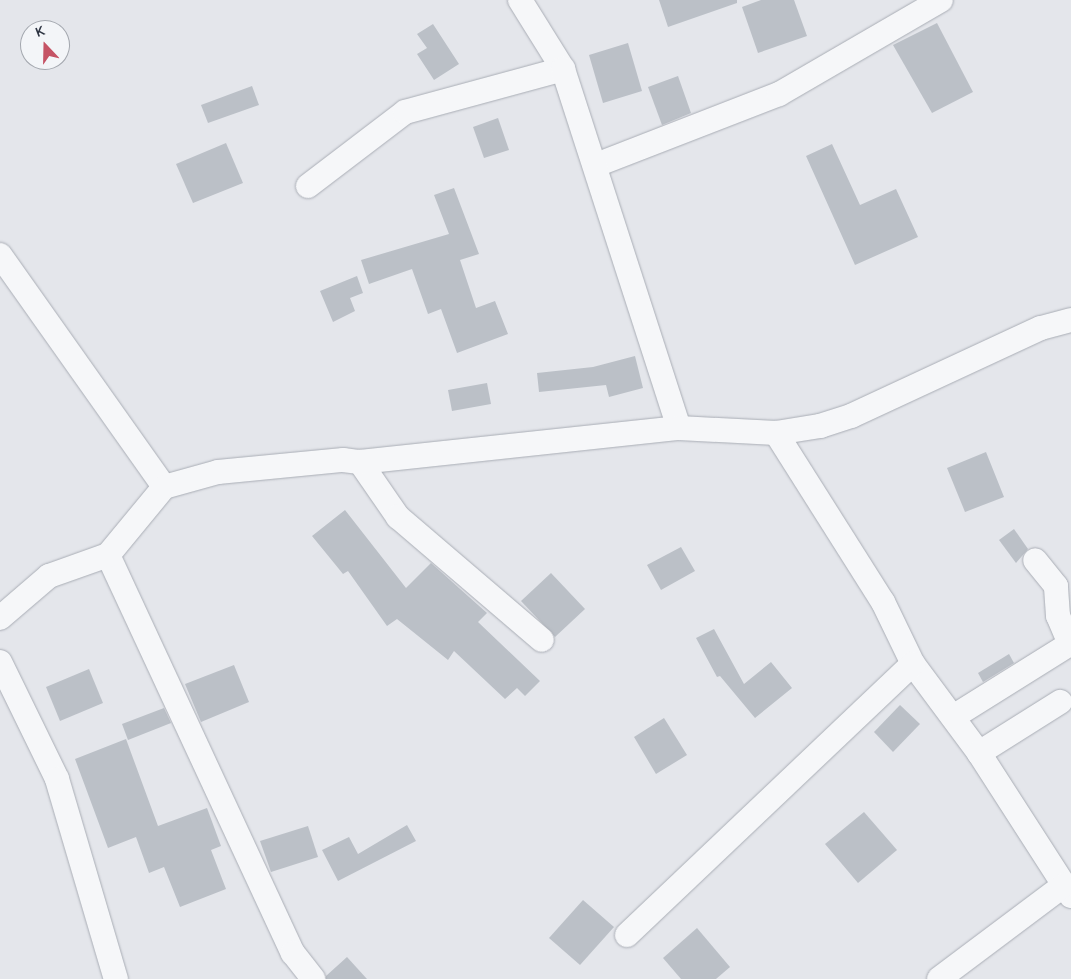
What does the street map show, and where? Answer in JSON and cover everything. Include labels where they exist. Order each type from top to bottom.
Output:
[{"type":"street","points":[[520,0],[563,69],[596,165],[679,428]]},
{"type":"street","points":[[596,165],[779,94],[941,0]]},
{"type":"street","points":[[308,186],[405,112],[563,69]]},
{"type":"street","points":[[0,255],[164,487]]},
{"type":"street","points":[[0,618],[49,576],[108,554],[164,487],[218,472],[344,460],[360,462],[679,428],[776,433],[820,426],[851,416],[1041,328],[1071,320]]},
{"type":"street","points":[[776,433],[883,602],[913,664],[979,754],[1067,891],[939,979]]},
{"type":"street","points":[[360,462],[398,517],[542,640]]},
{"type":"street","points":[[108,554],[293,953],[313,979]]},
{"type":"street","points":[[953,718],[1070,644],[1058,616],[1056,586],[1035,560]]},
{"type":"street","points":[[0,662],[58,780],[116,979]]},
{"type":"street","points":[[627,935],[913,664]]},
{"type":"street","points":[[979,754],[1060,702]]},
{"type":"building","points":[[659,0],[737,0],[737,3],[668,27]]},
{"type":"building","points":[[761,0],[794,0],[807,36],[758,53],[742,7]]},
{"type":"building","points":[[937,23],[973,92],[932,113],[893,45]]},
{"type":"building","points":[[433,24],[459,64],[434,80],[417,54],[427,48],[417,34]]},
{"type":"building","points":[[628,43],[642,91],[603,103],[589,55]]},
{"type":"building","points":[[678,76],[691,113],[662,125],[648,87]]},
{"type":"building","points":[[252,86],[259,105],[208,123],[201,105]]},
{"type":"building","points":[[498,118],[509,150],[484,158],[473,127]]},
{"type":"building","points":[[226,143],[243,183],[193,203],[176,164]]},
{"type":"building","points":[[832,144],[860,205],[896,189],[918,237],[855,265],[806,156]]},
{"type":"building","points":[[454,188],[479,254],[460,260],[476,308],[495,301],[508,334],[457,353],[441,309],[428,314],[412,269],[369,284],[361,260],[449,234],[434,195]]},
{"type":"building","points":[[357,276],[363,293],[350,298],[355,311],[333,322],[320,291]]},
{"type":"building","points":[[635,356],[643,388],[609,397],[606,385],[539,392],[537,373],[593,367]]},
{"type":"building","points":[[487,383],[491,404],[452,411],[448,390]]},
{"type":"building","points":[[986,452],[1004,497],[965,512],[947,468]]},
{"type":"building","points":[[345,510],[406,588],[431,563],[487,613],[478,622],[540,681],[525,696],[517,688],[505,699],[454,651],[448,660],[397,619],[387,626],[348,571],[343,574],[312,536]]},
{"type":"building","points":[[1014,529],[1028,549],[1016,563],[999,540]]},
{"type":"building","points":[[681,547],[695,571],[661,590],[647,565]]},
{"type":"building","points":[[551,573],[585,609],[555,637],[521,601]]},
{"type":"building","points":[[714,629],[744,684],[771,662],[792,688],[755,718],[720,676],[717,677],[696,638]]},
{"type":"building","points":[[1009,654],[1014,663],[983,682],[978,673]]},
{"type":"building","points":[[234,665],[249,702],[201,722],[185,684]]},
{"type":"building","points":[[89,669],[103,703],[60,721],[46,687]]},
{"type":"building","points":[[900,705],[920,724],[893,752],[874,732]]},
{"type":"building","points":[[164,708],[171,723],[128,740],[122,724]]},
{"type":"building","points":[[664,718],[687,755],[656,774],[634,737]]},
{"type":"building","points":[[126,739],[158,826],[207,808],[221,846],[211,850],[226,889],[180,907],[164,867],[149,873],[136,837],[108,848],[75,759]]},
{"type":"building","points":[[864,812],[897,850],[858,883],[825,844]]},
{"type":"building","points":[[407,825],[416,841],[338,881],[322,850],[349,837],[358,854]]},
{"type":"building","points":[[308,826],[318,857],[271,872],[260,841]]},
{"type":"building","points":[[583,900],[614,927],[580,965],[549,938]]},
{"type":"building","points":[[697,928],[730,967],[716,979],[681,979],[663,958]]},
{"type":"building","points":[[347,957],[367,979],[326,979],[326,976]]}]
